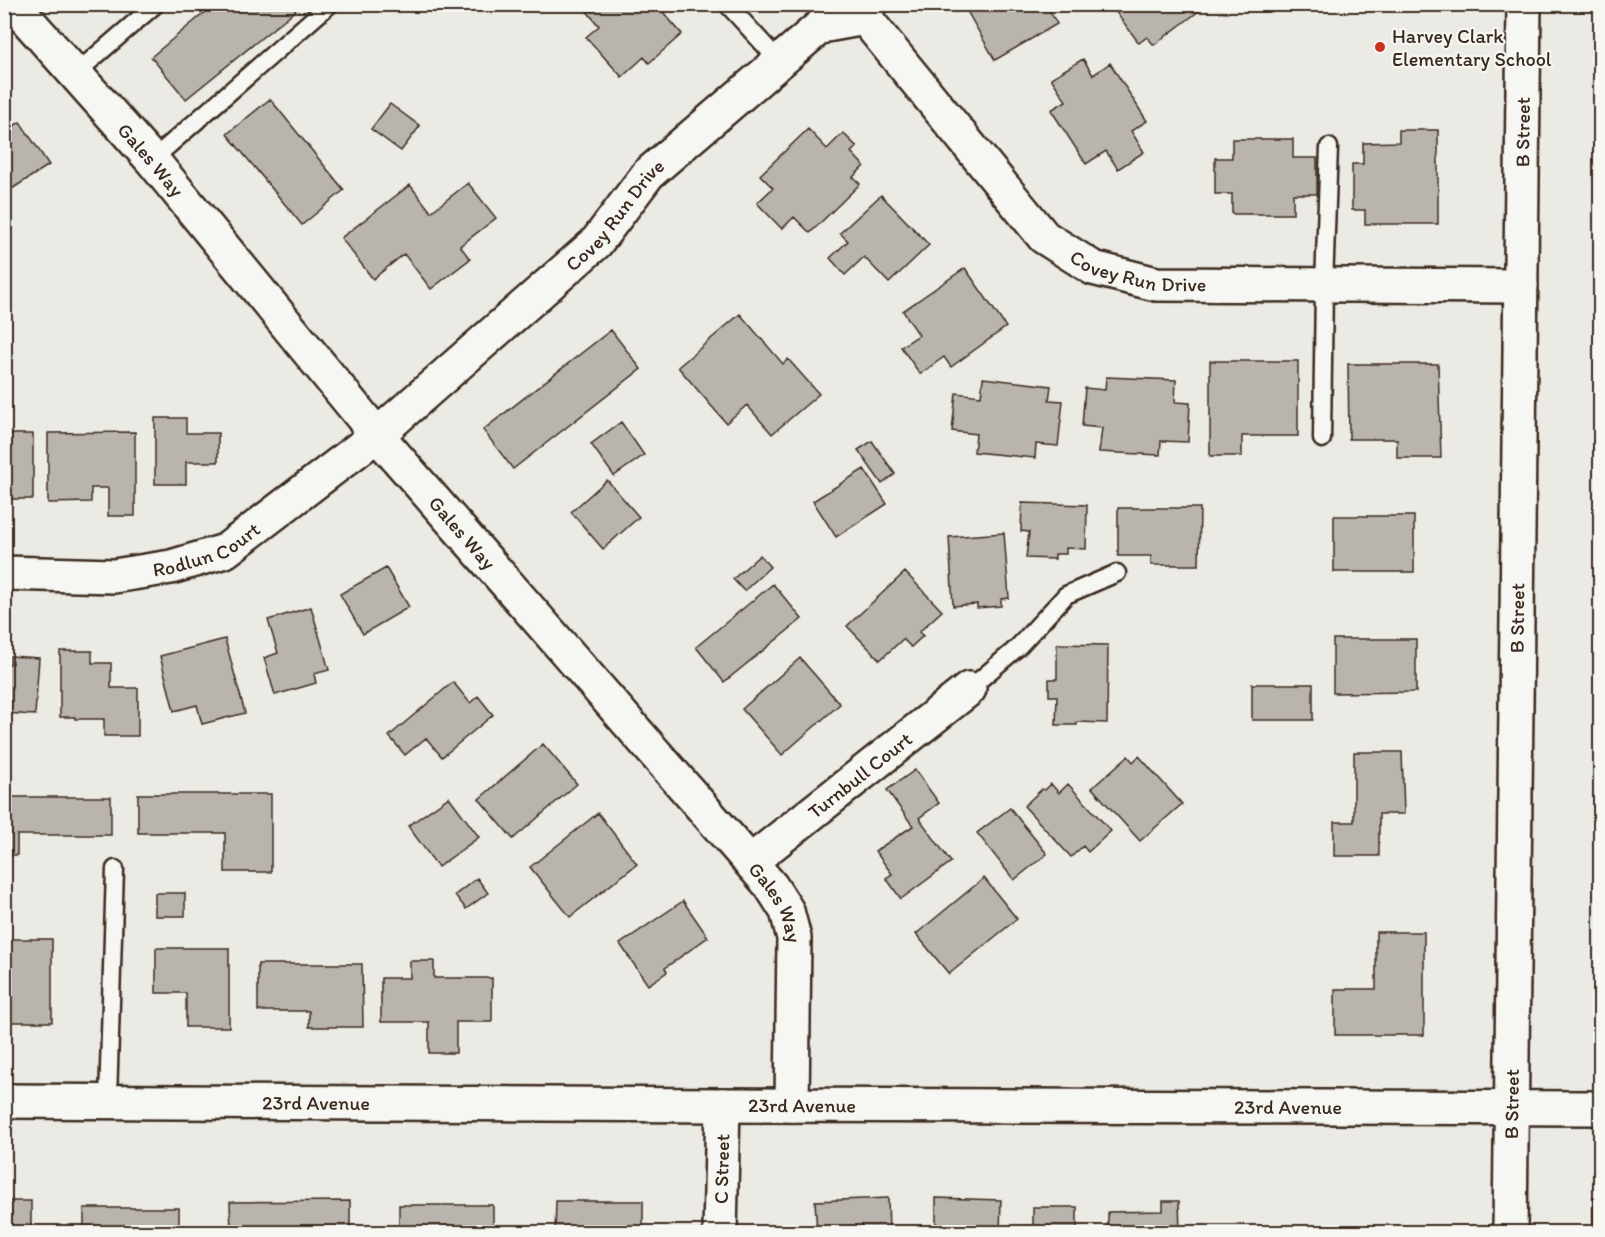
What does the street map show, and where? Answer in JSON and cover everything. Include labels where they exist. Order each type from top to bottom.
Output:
[{"type":"street","name":"Gales Way","points":[[13,4],[152,160],[377,435],[771,886],[787,911],[794,938],[792,1105]]},
{"type":"street","name":"B Street","points":[[1510,1233],[1524,4]]},
{"type":"street","name":"Covey Run Drive","points":[[377,435],[596,243],[648,174],[821,26],[867,11],[1044,237],[1093,268],[1156,284],[1521,286]]},
{"type":"street","name":"Rodlun Court","points":[[4,573],[114,576],[171,567],[225,551],[377,435]]},
{"type":"street","name":"Turnbull Court","points":[[750,862],[969,689]]},
{"type":"street","name":"23rd Avenue","points":[[4,1101],[1600,1108]]},
{"type":"street","name":"C Street","points":[[720,1233],[723,1105]]},
{"type":"lane","points":[[75,74],[156,4]]},
{"type":"lane","points":[[727,4],[780,62]]},
{"type":"lane","points":[[152,160],[325,6]]},
{"type":"lane","points":[[1322,439],[1329,147]]},
{"type":"lane","points":[[969,689],[1017,648],[1066,595],[1117,573]]},
{"type":"lane","points":[[108,1101],[115,869]]},
{"type":"building","points":[[215,4],[291,4],[296,10],[186,99],[151,57]]},
{"type":"building","points":[[581,4],[656,4],[682,34],[649,63],[644,57],[622,77],[586,37],[599,26]]},
{"type":"building","points":[[979,4],[1046,4],[1057,24],[995,60],[967,11]]},
{"type":"building","points":[[1124,4],[1207,5],[1154,45],[1147,37],[1139,43],[1115,11]]},
{"type":"building","points":[[1083,59],[1093,75],[1110,63],[1147,121],[1131,131],[1144,152],[1118,169],[1106,151],[1086,164],[1051,110],[1066,101],[1051,78]]},
{"type":"building","points":[[270,99],[344,190],[302,225],[227,134]]},
{"type":"building","points":[[390,104],[420,126],[401,151],[371,129]]},
{"type":"building","points":[[20,122],[49,165],[4,194],[4,132]]},
{"type":"building","points":[[808,129],[827,149],[843,133],[857,147],[851,152],[864,166],[853,177],[860,184],[810,233],[794,217],[782,229],[757,203],[773,188],[760,175]]},
{"type":"building","points":[[1399,130],[1438,130],[1438,224],[1365,224],[1365,210],[1352,210],[1352,164],[1363,164],[1363,143],[1399,142]]},
{"type":"building","points":[[1232,139],[1293,139],[1293,158],[1317,158],[1317,194],[1293,194],[1293,214],[1232,214],[1232,194],[1215,194],[1215,158],[1232,158]]},
{"type":"building","points":[[468,183],[496,218],[460,246],[470,259],[431,289],[404,254],[373,279],[341,238],[410,185],[431,212]]},
{"type":"building","points":[[881,195],[929,245],[889,283],[864,257],[845,275],[830,258],[848,241],[840,233]]},
{"type":"building","points":[[965,268],[1006,327],[951,367],[944,357],[920,374],[901,347],[919,335],[903,311]]},
{"type":"building","points":[[740,314],[783,364],[788,359],[819,394],[772,434],[747,405],[726,423],[678,367]]},
{"type":"building","points":[[611,330],[641,369],[513,469],[483,430]]},
{"type":"building","points":[[1210,361],[1298,361],[1298,436],[1242,436],[1242,456],[1210,456]]},
{"type":"building","points":[[1348,364],[1438,364],[1441,458],[1397,458],[1397,439],[1349,439]]},
{"type":"building","points":[[1106,377],[1176,380],[1175,402],[1190,403],[1188,442],[1161,441],[1160,455],[1099,452],[1102,428],[1082,426],[1085,388],[1105,390]]},
{"type":"building","points":[[983,378],[1051,386],[1049,400],[1063,401],[1058,446],[1036,444],[1035,458],[974,452],[976,434],[952,431],[956,393],[981,396]]},
{"type":"building","points":[[155,418],[186,418],[186,433],[218,433],[218,462],[186,462],[186,484],[155,484]]},
{"type":"building","points":[[621,422],[644,455],[614,476],[591,444]]},
{"type":"building","points":[[135,432],[135,516],[108,516],[108,488],[91,488],[91,502],[48,503],[48,433]]},
{"type":"building","points":[[4,434],[33,434],[33,499],[4,499]]},
{"type":"building","points":[[872,441],[895,474],[882,484],[858,450]]},
{"type":"building","points":[[864,469],[887,504],[836,537],[813,501]]},
{"type":"building","points":[[607,480],[639,517],[603,549],[571,512]]},
{"type":"building","points":[[1022,503],[1087,505],[1086,549],[1066,548],[1066,554],[1055,554],[1055,559],[1026,558],[1029,532],[1021,531]]},
{"type":"building","points":[[1118,508],[1200,508],[1199,565],[1151,565],[1151,556],[1118,556]]},
{"type":"building","points":[[1334,516],[1414,516],[1414,572],[1334,572]]},
{"type":"building","points":[[1004,533],[1009,598],[1001,599],[1001,606],[977,608],[977,604],[953,606],[949,537]]},
{"type":"building","points":[[760,555],[770,567],[744,591],[733,579]]},
{"type":"building","points":[[386,568],[409,607],[363,634],[340,594]]},
{"type":"building","points":[[905,572],[942,611],[919,632],[923,636],[911,647],[903,639],[880,660],[847,626]]},
{"type":"building","points":[[773,584],[802,619],[724,682],[696,647]]},
{"type":"building","points":[[311,607],[329,670],[314,674],[316,683],[275,695],[264,658],[278,653],[268,620]]},
{"type":"building","points":[[225,639],[245,713],[202,724],[197,705],[174,711],[160,656]]},
{"type":"building","points":[[1333,639],[1416,639],[1416,692],[1333,693]]},
{"type":"building","points":[[1057,644],[1108,645],[1107,723],[1077,722],[1077,725],[1056,725],[1057,696],[1049,696],[1049,679],[1057,679]]},
{"type":"building","points":[[60,651],[92,651],[92,663],[111,663],[111,688],[138,688],[138,736],[104,736],[104,719],[60,717]]},
{"type":"building","points":[[10,656],[39,658],[35,715],[4,713],[4,663],[10,664]]},
{"type":"building","points":[[800,658],[840,704],[782,755],[742,709]]},
{"type":"building","points":[[453,682],[470,703],[478,696],[493,715],[442,757],[426,738],[405,755],[389,736]]},
{"type":"building","points":[[1252,684],[1313,684],[1313,720],[1252,720]]},
{"type":"building","points":[[543,744],[577,784],[513,839],[479,799]]},
{"type":"building","points":[[1354,752],[1402,752],[1404,814],[1379,814],[1379,856],[1334,856],[1334,822],[1354,822]]},
{"type":"building","points":[[1128,756],[1133,762],[1139,756],[1182,804],[1140,841],[1092,788]]},
{"type":"building","points":[[915,770],[939,803],[919,818],[951,862],[901,899],[886,878],[892,874],[875,851],[913,826],[887,790]]},
{"type":"building","points":[[1051,784],[1059,793],[1068,784],[1111,831],[1088,852],[1083,846],[1071,857],[1024,806],[1042,789],[1045,790]]},
{"type":"building","points":[[138,794],[271,794],[271,872],[225,872],[225,833],[138,833]]},
{"type":"building","points":[[4,797],[111,797],[111,835],[17,835],[17,855],[4,855]]},
{"type":"building","points":[[449,797],[479,837],[438,867],[408,826]]},
{"type":"building","points":[[1600,802],[1600,867],[1599,867]]},
{"type":"building","points":[[1010,808],[1047,854],[1014,880],[977,833]]},
{"type":"building","points":[[598,813],[637,864],[570,917],[530,867]]},
{"type":"building","points":[[477,878],[488,893],[466,909],[455,895]]},
{"type":"building","points":[[984,878],[1017,919],[949,974],[916,934]]},
{"type":"building","points":[[155,893],[185,893],[185,916],[155,916]]},
{"type":"building","points":[[683,901],[708,937],[665,968],[667,972],[648,985],[620,944]]},
{"type":"building","points":[[1376,932],[1424,932],[1424,1035],[1335,1035],[1335,989],[1376,989]]},
{"type":"building","points":[[5,939],[52,939],[52,1022],[4,1022]]},
{"type":"building","points":[[156,948],[229,948],[229,1027],[186,1027],[186,993],[156,993]]},
{"type":"building","points":[[410,961],[434,961],[434,978],[492,978],[492,1022],[456,1022],[456,1053],[429,1053],[429,1022],[381,1022],[381,978],[410,978]]},
{"type":"building","points":[[258,964],[362,964],[363,1027],[309,1027],[309,1011],[258,1011]]},
{"type":"building","points":[[1593,1197],[1600,1197],[1600,1232],[1593,1232]]},
{"type":"building","points":[[888,1198],[889,1232],[817,1232],[815,1201]]},
{"type":"building","points":[[936,1198],[1001,1200],[1000,1232],[936,1232]]},
{"type":"building","points":[[4,1201],[31,1201],[31,1232],[4,1232]]},
{"type":"building","points":[[350,1201],[350,1232],[231,1232],[230,1202]]},
{"type":"building","points":[[556,1201],[643,1201],[643,1232],[555,1232]]},
{"type":"building","points":[[1163,1201],[1179,1201],[1180,1232],[1108,1232],[1108,1212],[1163,1211]]},
{"type":"building","points":[[399,1205],[493,1205],[493,1232],[399,1232]]},
{"type":"building","points":[[1033,1207],[1077,1207],[1077,1232],[1033,1232]]},
{"type":"building","points":[[84,1208],[179,1208],[179,1232],[84,1232]]},
{"type":"place","name":"Harvey Clark Elementary School","points":[[1380,47]]}]
